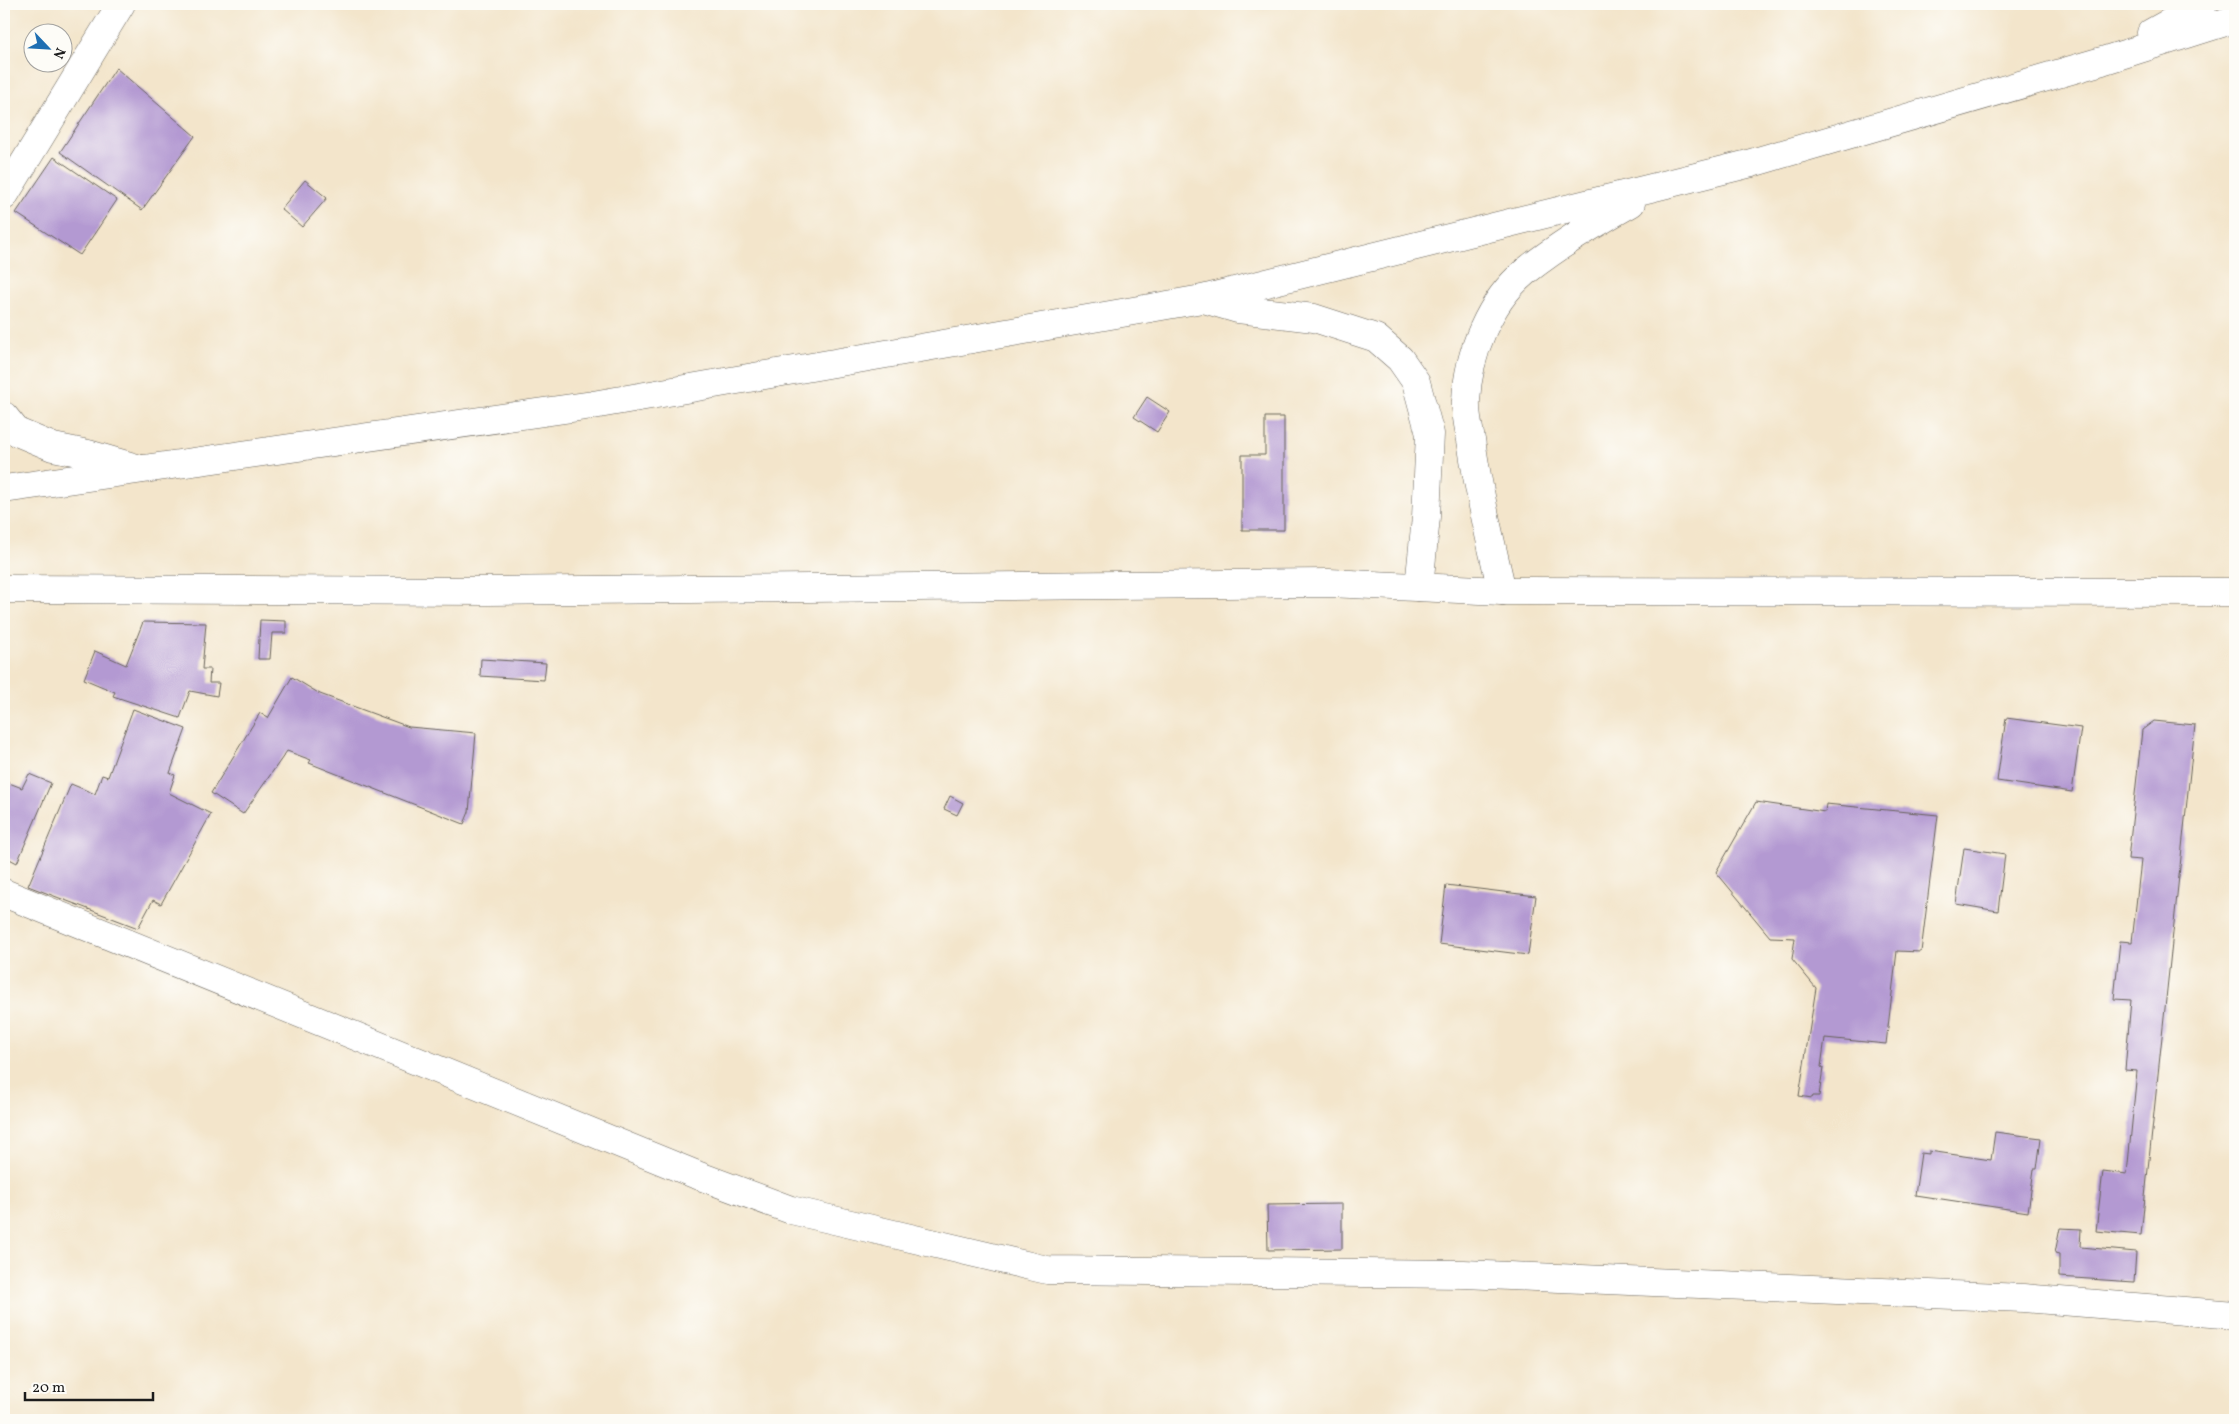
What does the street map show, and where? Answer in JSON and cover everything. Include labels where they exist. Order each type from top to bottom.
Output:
[{"type":"street","points":[[4,196],[121,4]]},
{"type":"street","points":[[2102,61],[2203,4]]},
{"type":"street","points":[[4,488],[593,405],[1202,299],[1658,187],[1870,130],[2235,19]]},
{"type":"street","points":[[1502,591],[1481,500],[1466,403],[1469,366],[1482,332],[1502,297],[1525,272],[1593,224],[1658,187]]},
{"type":"street","points":[[1202,299],[1238,309],[1314,318],[1376,338],[1400,359],[1416,382],[1430,434],[1426,517],[1419,587]]},
{"type":"street","points":[[4,416],[17,432],[53,447],[88,454],[140,469]]},
{"type":"street","points":[[4,589],[488,591],[1329,583],[1502,591],[2235,592]]},
{"type":"street","points":[[4,893],[697,1176],[791,1210],[1047,1270],[1474,1274],[2023,1298],[2235,1315]]},
{"type":"building","points":[[116,68],[195,136],[142,210],[60,152]]},
{"type":"building","points":[[54,157],[117,200],[80,255],[16,213]]},
{"type":"building","points":[[305,180],[327,198],[302,227],[281,209]]},
{"type":"building","points":[[1147,397],[1170,412],[1157,432],[1134,417]]},
{"type":"building","points":[[1265,417],[1284,417],[1284,530],[1242,530],[1242,455],[1265,455]]},
{"type":"building","points":[[260,620],[286,621],[286,633],[272,633],[270,659],[258,659]]},
{"type":"building","points":[[143,622],[206,623],[202,669],[210,669],[209,683],[219,683],[217,696],[190,691],[180,718],[113,696],[115,692],[84,679],[95,651],[126,665]]},
{"type":"building","points":[[481,659],[546,663],[544,680],[480,676]]},
{"type":"building","points":[[292,677],[320,694],[409,727],[476,733],[469,812],[464,824],[309,763],[311,760],[287,751],[243,814],[211,793],[260,713],[268,718]]},
{"type":"building","points":[[133,709],[186,729],[170,773],[175,775],[169,793],[211,814],[161,904],[153,900],[138,928],[28,886],[71,784],[95,794],[102,775],[108,777]]},
{"type":"building","points":[[2006,718],[2081,728],[2072,792],[1997,781]]},
{"type":"building","points":[[2154,721],[2195,725],[2141,1235],[2096,1231],[2103,1171],[2127,1174],[2137,1071],[2125,1070],[2131,1000],[2114,999],[2120,941],[2132,942],[2141,860],[2128,859],[2142,730]]},
{"type":"building","points":[[29,774],[51,783],[17,863],[4,856],[4,781],[22,788]]},
{"type":"building","points":[[950,796],[963,803],[957,815],[944,809]]},
{"type":"building","points":[[1756,802],[1825,812],[1826,804],[1938,815],[1921,952],[1897,951],[1886,1044],[1825,1038],[1819,1096],[1813,1096],[1812,1098],[1799,1096],[1816,988],[1792,959],[1795,938],[1770,937],[1716,872]]},
{"type":"building","points":[[1964,848],[2005,854],[1998,911],[1956,904]]},
{"type":"building","points":[[1446,885],[1536,896],[1528,955],[1439,944]]},
{"type":"building","points":[[1995,1132],[2041,1138],[2037,1169],[2034,1169],[2028,1212],[1915,1195],[1921,1153],[1929,1154],[1929,1151],[1991,1160]]},
{"type":"building","points":[[1342,1204],[1342,1249],[1268,1250],[1267,1205]]},
{"type":"building","points":[[2060,1228],[2081,1229],[2080,1247],[2136,1252],[2134,1282],[2059,1277],[2059,1254],[2055,1253]]}]
